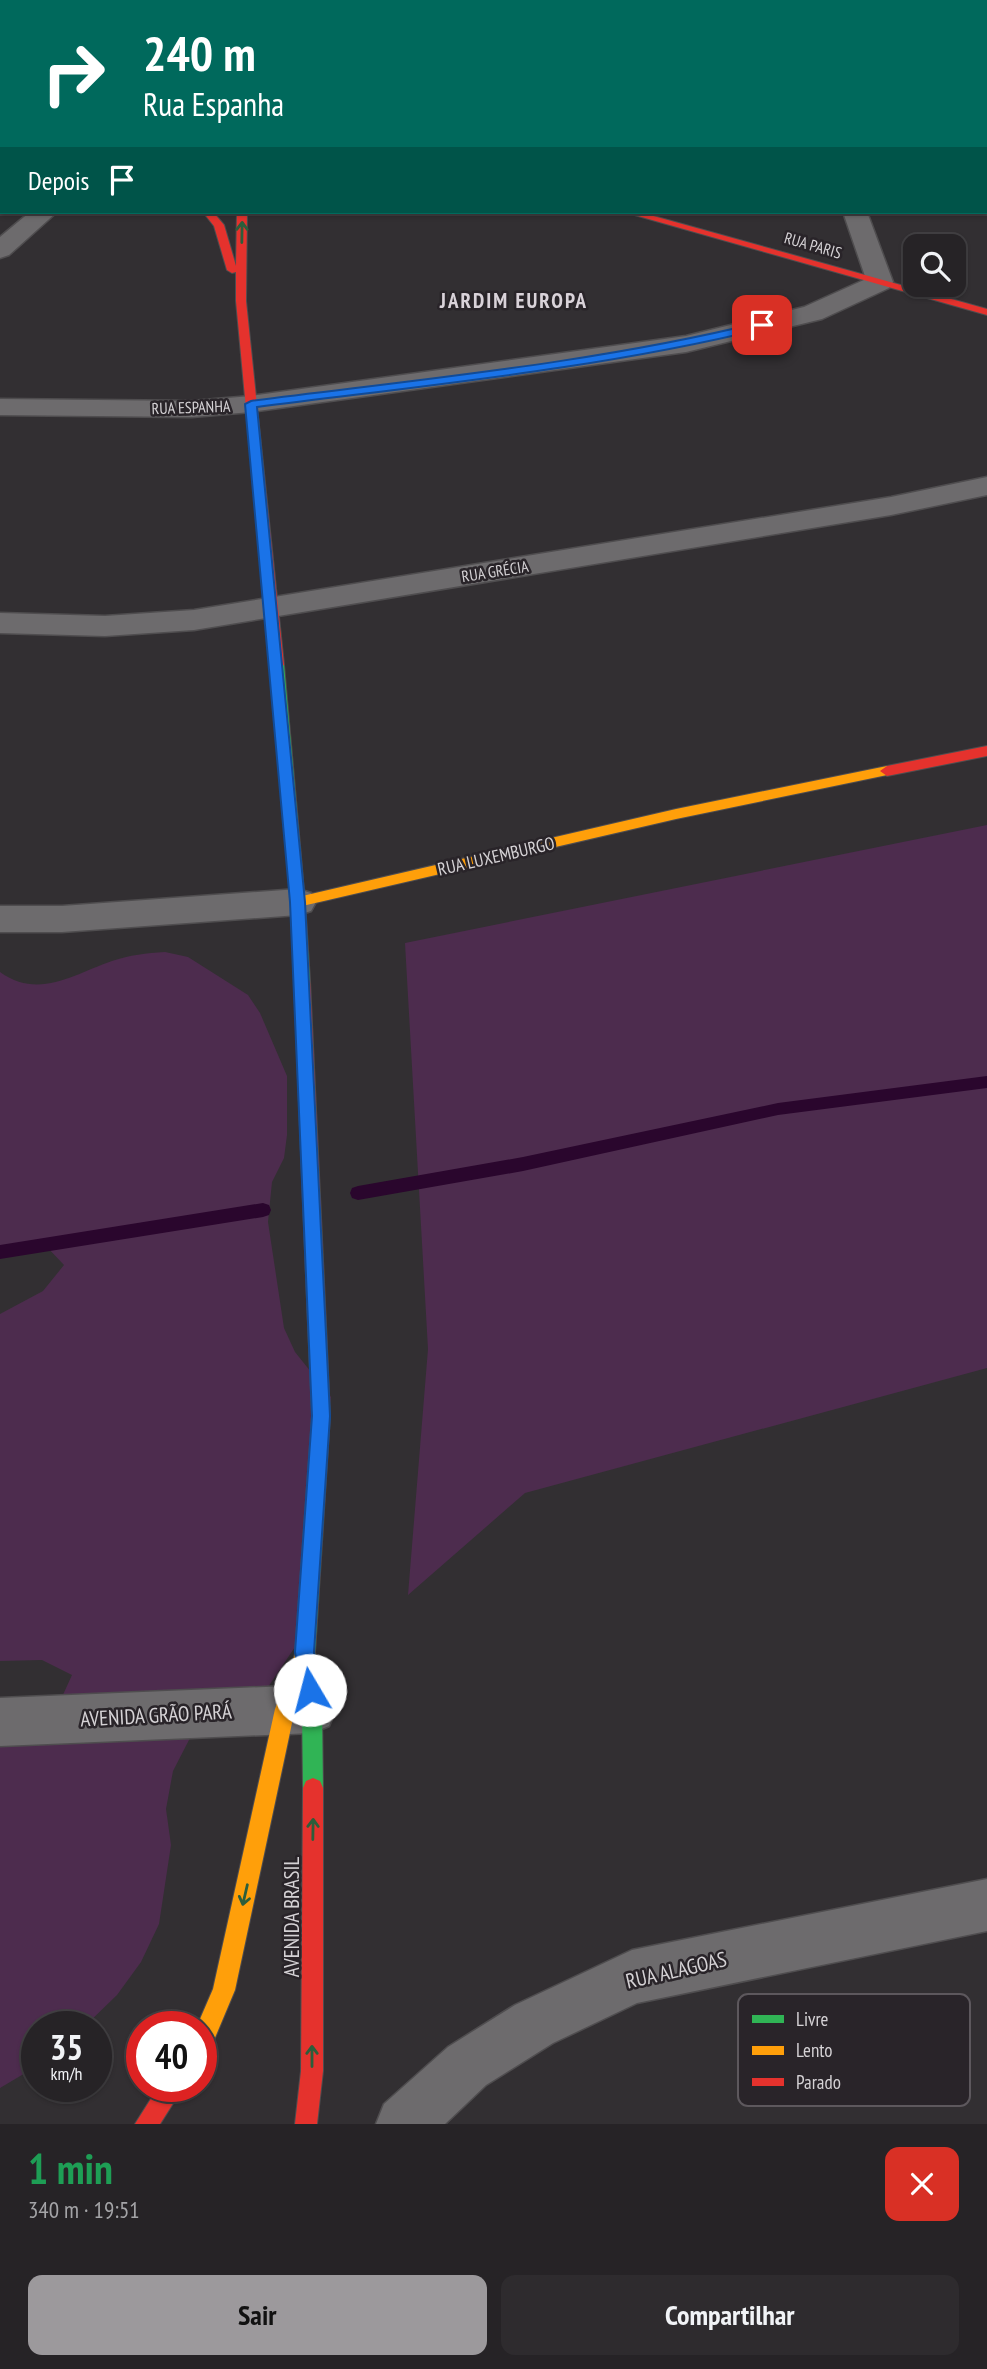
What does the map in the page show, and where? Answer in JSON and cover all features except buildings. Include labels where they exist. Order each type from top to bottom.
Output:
[{"type":"street","points":[[0,250],[43,214]]},
{"type":"street","points":[[210,214],[219,225],[241,301]]},
{"type":"street","points":[[242,214],[241,301],[298,902],[321,1416],[299,1709]]},
{"type":"street","name":"RUA PARIS","points":[[636,214],[987,312]]},
{"type":"street","points":[[856,214],[880,282]]},
{"type":"street","name":"RUA ESPANHA","points":[[0,407],[192,409],[251,404],[568,363],[686,344],[813,313],[880,282]]},
{"type":"street","name":"RUA GRÉCIA","points":[[0,623],[105,626],[194,620],[891,506],[987,486]]},
{"type":"street","name":"RUA LUXEMBURGO","points":[[0,919],[62,919],[298,902],[676,814],[987,751]]},
{"type":"street","points":[[299,1709],[304,1652]]},
{"type":"street","name":"AVENIDA GRÃO PARÁ","points":[[0,1722],[299,1709]]},
{"type":"street","name":"AVENIDA BRASIL","points":[[214,2011],[223,1990],[299,1709]]},
{"type":"street","name":"AVENIDA BRASIL","points":[[299,1709],[312,2071],[306,2124]]},
{"type":"street","name":"RUA ALAGOAS","points":[[404,2124],[467,2066],[534,2024],[632,1977],[987,1905]]},
{"type":"street","points":[[146,2124],[162,2102]]},
{"type":"shaded area","points":[[987,825],[987,1368],[525,1493],[408,1595],[428,1349],[405,943]]},
{"type":"shaded area","points":[[165,952],[188,957],[248,995],[260,1013],[287,1076],[287,1135],[284,1158],[272,1182],[268,1222],[284,1328],[295,1352],[331,1397],[297,1644],[258,1702],[190,1738],[173,1771],[166,1809],[171,1845],[159,1924],[141,1962],[117,1995],[100,2011],[21,2011],[21,2076],[0,2088],[0,1746],[29,1731],[57,1708],[72,1675],[42,1660],[0,1661],[0,1314],[43,1291],[64,1265],[46,1246],[0,1245],[0,972],[14,980],[43,984],[70,978],[125,957]]},
{"type":"waterway","points":[[358,1193],[523,1164],[778,1109],[987,1082]]},
{"type":"waterway","points":[[0,1252],[263,1210]]},
{"type":"traffic: fast","points":[[277,665],[298,902],[302,981]]},
{"type":"traffic: fast","points":[[313,1788],[312,1709],[305,1652],[321,1416],[317,1325]]},
{"type":"traffic: slow","points":[[298,902],[676,814],[887,771]]},
{"type":"traffic: slow","points":[[215,2011],[224,1990],[285,1709],[302,1661]]},
{"type":"traffic: jam","points":[[210,214],[219,225],[232,270]]},
{"type":"traffic: jam","points":[[242,214],[241,301],[277,665]]},
{"type":"traffic: jam","points":[[636,214],[987,312]]},
{"type":"traffic: jam","points":[[887,771],[987,751]]},
{"type":"traffic: jam","points":[[302,981],[317,1325]]},
{"type":"traffic: jam","points":[[306,2124],[312,2071],[313,1788]]},
{"type":"traffic: jam","points":[[146,2124],[162,2102]]},
{"type":"district","name":"JARDIM EUROPA","points":[[514,300]]},
{"type":"route","points":[[310,1690],[304,1652],[321,1416],[298,902],[251,404],[568,363],[686,344],[762,325]]}]
